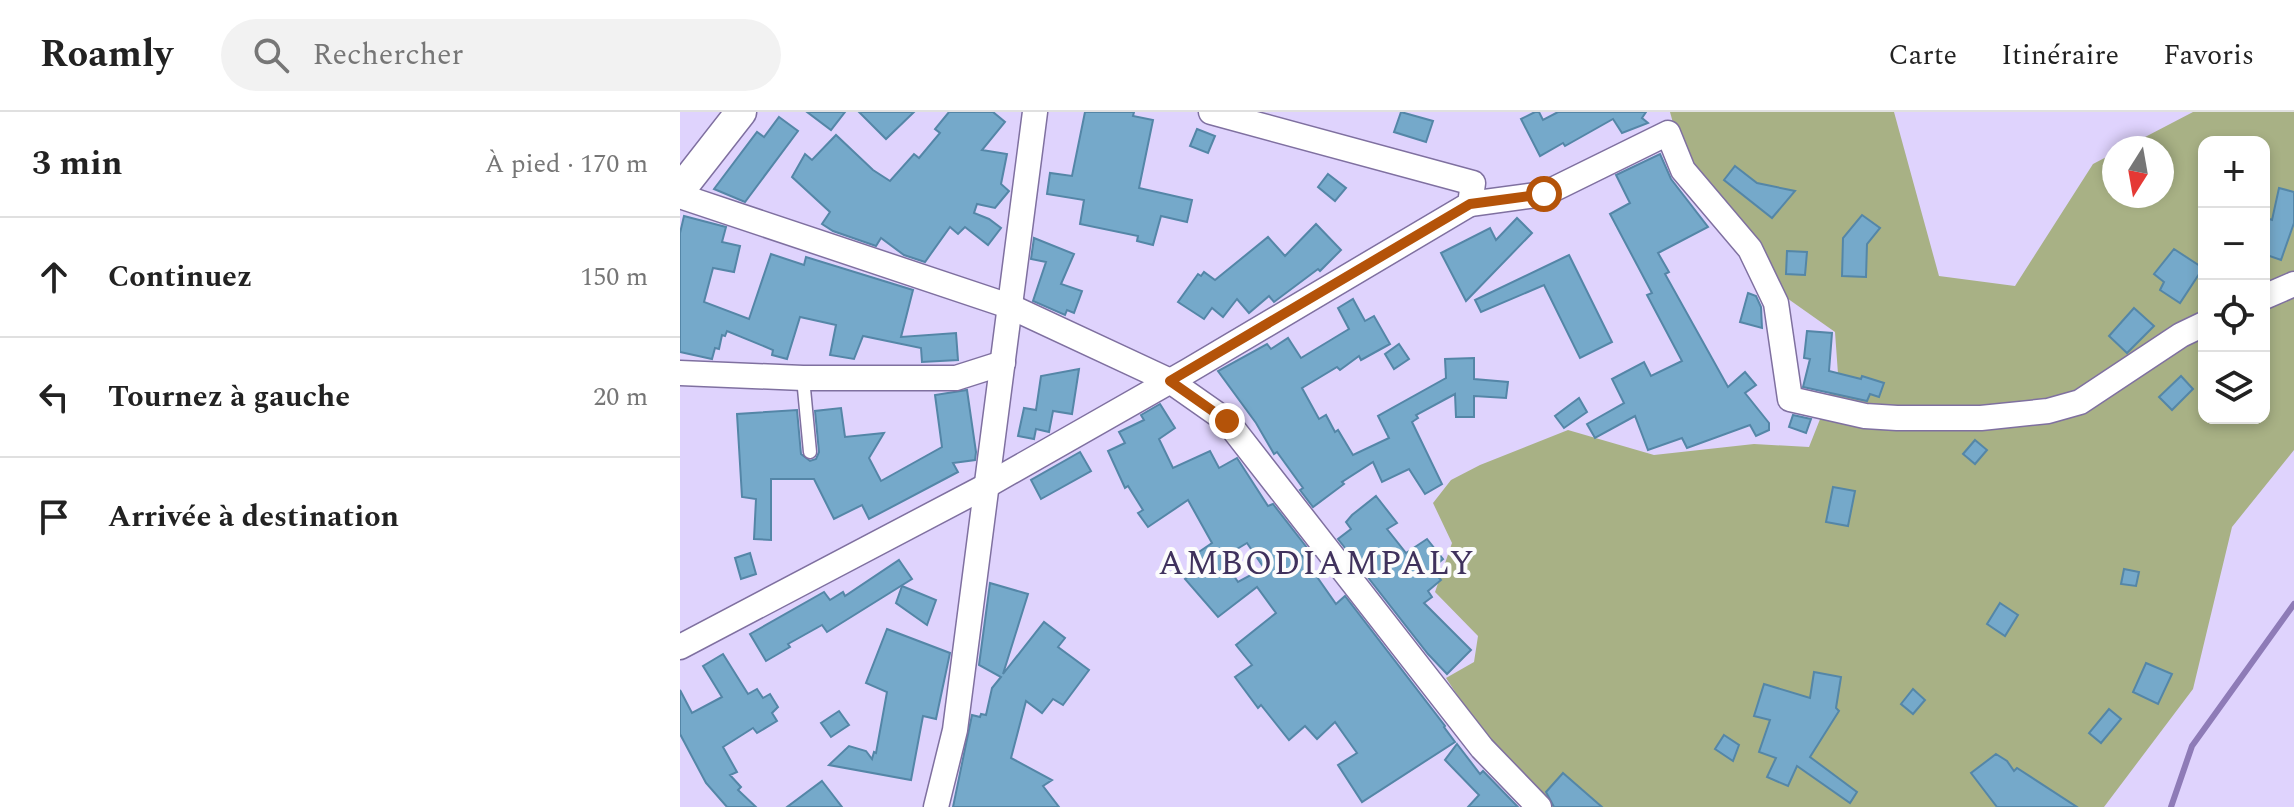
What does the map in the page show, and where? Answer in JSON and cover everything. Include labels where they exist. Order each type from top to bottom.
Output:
[{"type":"street","points":[[741,112],[680,193],[1009,306],[1170,381],[1227,421],[1482,748],[1539,807]]},
{"type":"street","points":[[936,807],[955,730],[1035,112]]},
{"type":"street","points":[[1211,112],[1473,183],[1470,204]]},
{"type":"street","points":[[680,647],[986,486],[1470,204],[1544,194],[1668,133],[1683,170],[1750,249],[1776,303],[1790,399],[1865,416],[1981,418],[2048,411],[2080,402],[2198,327]]},
{"type":"street","points":[[2270,294],[2294,284]]},
{"type":"street","points":[[680,373],[803,378],[956,378],[1003,363]]},
{"type":"lane","points":[[803,378],[810,452]]},
{"type":"green space","points":[[1670,112],[1894,112],[1939,276],[2015,286],[2093,164],[2102,159],[2102,208],[2174,208],[2174,136],[2147,136],[2193,112],[2294,112],[2294,450],[2232,527],[2193,689],[2104,807],[1548,807],[1495,752],[1446,678],[1474,662],[1478,636],[1435,592],[1452,543],[1433,503],[1451,480],[1568,430],[1654,455],[1754,444],[1809,447],[1838,374],[1835,332],[1784,296],[1681,152]]},
{"type":"building","points":[[807,112],[845,112],[831,130]]},
{"type":"building","points":[[859,112],[914,112],[886,139]]},
{"type":"building","points":[[949,112],[993,112],[1005,122],[982,150],[1007,154],[1001,184],[1009,191],[995,208],[977,204],[974,213],[1001,228],[988,245],[965,227],[958,234],[950,227],[925,262],[904,255],[881,238],[876,246],[822,224],[830,212],[792,177],[805,154],[812,160],[836,135],[873,170],[890,181],[914,154],[919,158],[940,133],[935,129]]},
{"type":"building","points":[[1085,112],[1134,112],[1133,116],[1153,120],[1139,188],[1192,200],[1187,222],[1161,216],[1153,245],[1137,241],[1138,236],[1080,224],[1084,200],[1047,194],[1050,173],[1072,176]]},
{"type":"building","points":[[1401,112],[1433,121],[1426,142],[1394,132]]},
{"type":"building","points":[[1539,112],[1543,120],[1558,112],[1646,112],[1642,118],[1648,123],[1622,133],[1613,119],[1540,156],[1521,119]]},
{"type":"building","points":[[779,117],[798,131],[745,202],[714,189],[757,132],[764,137]]},
{"type":"building","points":[[1197,129],[1215,136],[1208,153],[1190,146]]},
{"type":"building","points":[[1660,154],[1671,179],[1708,227],[1658,253],[1669,272],[1665,274],[1728,387],[1745,372],[1756,385],[1745,393],[1769,423],[1769,430],[1756,436],[1750,425],[1687,448],[1682,438],[1648,450],[1635,416],[1595,438],[1587,424],[1624,403],[1612,379],[1644,362],[1651,376],[1682,361],[1647,295],[1652,293],[1610,214],[1630,203],[1616,175]]},
{"type":"building","points":[[1735,166],[1757,183],[1795,191],[1772,218],[1724,180]]},
{"type":"building","points":[[1328,174],[1346,188],[1335,201],[1318,187]]},
{"type":"building","points":[[2279,188],[2294,192],[2294,223],[2281,260],[2270,256],[2272,220]]},
{"type":"building","points":[[1862,215],[1880,228],[1867,244],[1866,277],[1842,276],[1843,238]]},
{"type":"building","points":[[684,216],[726,227],[722,242],[740,246],[734,272],[713,268],[704,302],[749,319],[771,254],[804,265],[806,257],[913,290],[901,337],[956,333],[958,360],[922,362],[921,348],[863,336],[854,359],[830,355],[836,325],[800,317],[787,359],[772,355],[773,350],[727,331],[725,336],[722,335],[719,349],[715,348],[712,359],[680,352],[680,233]]},
{"type":"building","points":[[1517,218],[1532,233],[1466,301],[1441,253],[1490,228],[1496,240]]},
{"type":"building","points":[[1316,224],[1341,250],[1320,271],[1318,269],[1274,302],[1269,296],[1249,313],[1237,299],[1223,317],[1212,308],[1204,319],[1178,302],[1198,274],[1201,276],[1204,272],[1215,280],[1268,237],[1285,256]]},
{"type":"building","points":[[1034,238],[1074,254],[1061,284],[1082,291],[1074,313],[1067,310],[1065,315],[1033,301],[1046,262],[1031,259]]},
{"type":"building","points":[[2174,249],[2198,265],[2198,276],[2180,303],[2160,290],[2164,282],[2154,274]]},
{"type":"building","points":[[1787,251],[1807,252],[1805,275],[1786,274]]},
{"type":"building","points":[[1569,255],[1612,342],[1580,358],[1544,285],[1481,312],[1475,300]]},
{"type":"building","points":[[1748,293],[1756,296],[1761,307],[1762,328],[1740,322]]},
{"type":"building","points":[[1353,299],[1365,321],[1374,316],[1390,344],[1361,360],[1359,356],[1340,370],[1337,367],[1302,388],[1319,419],[1326,415],[1353,455],[1389,438],[1378,416],[1446,378],[1445,359],[1474,358],[1474,379],[1508,382],[1506,398],[1474,396],[1474,417],[1456,417],[1455,394],[1416,415],[1418,418],[1412,422],[1442,484],[1425,494],[1409,469],[1382,482],[1373,462],[1342,482],[1344,484],[1313,507],[1300,490],[1303,488],[1277,452],[1274,454],[1256,423],[1218,371],[1267,344],[1271,349],[1288,338],[1301,358],[1349,329],[1338,308]]},
{"type":"building","points":[[2134,308],[2154,326],[2127,353],[2109,336]]},
{"type":"building","points":[[1807,331],[1832,333],[1829,371],[1884,383],[1879,397],[1870,394],[1867,401],[1803,387],[1810,359],[1804,358]]},
{"type":"building","points":[[1399,344],[1409,359],[1394,369],[1385,354]]},
{"type":"building","points":[[1079,369],[1072,414],[1053,411],[1049,432],[1036,429],[1034,439],[1018,436],[1024,408],[1036,410],[1041,376]]},
{"type":"building","points":[[2181,376],[2193,389],[2172,410],[2159,397]]},
{"type":"building","points":[[967,390],[976,452],[975,460],[953,463],[958,472],[869,519],[862,505],[834,519],[814,479],[771,479],[771,540],[754,539],[756,499],[742,497],[737,414],[797,410],[801,454],[810,461],[816,459],[819,452],[815,411],[841,408],[845,437],[884,433],[869,458],[881,481],[942,447],[935,395]]},
{"type":"building","points":[[1579,398],[1587,412],[1564,428],[1555,416]]},
{"type":"building","points":[[1160,404],[1175,428],[1159,439],[1173,468],[1210,451],[1219,468],[1237,458],[1268,506],[1273,504],[1308,549],[1301,554],[1336,604],[1345,596],[1455,742],[1362,802],[1338,765],[1357,753],[1335,722],[1317,739],[1305,726],[1289,740],[1261,705],[1258,708],[1235,677],[1252,665],[1236,645],[1276,613],[1257,587],[1218,617],[1185,579],[1204,565],[1196,554],[1212,543],[1188,500],[1148,527],[1138,513],[1143,510],[1128,486],[1125,488],[1108,451],[1125,443],[1119,432],[1144,420],[1141,415]],"holes":[[[1247,543],[1264,568],[1238,582],[1222,558]]]},
{"type":"building","points":[[1793,415],[1811,419],[1806,433],[1789,427]]},
{"type":"building","points":[[1975,440],[1987,450],[1975,464],[1963,454]]},
{"type":"building","points":[[1080,452],[1091,471],[1041,499],[1031,480]]},
{"type":"building","points":[[1833,487],[1855,491],[1848,526],[1826,522]]},
{"type":"building","points":[[1376,496],[1397,523],[1387,529],[1406,553],[1427,539],[1443,559],[1431,569],[1441,580],[1428,591],[1432,597],[1424,603],[1471,650],[1447,674],[1338,539],[1351,529],[1346,522],[1352,515]]},
{"type":"building","points":[[750,553],[756,574],[741,579],[735,558]]},
{"type":"building","points":[[899,560],[912,579],[827,632],[822,625],[788,644],[790,647],[766,661],[750,634],[824,592],[830,600],[843,592],[845,596]]},
{"type":"building","points":[[2124,569],[2139,572],[2136,586],[2121,584]]},
{"type":"building","points":[[990,583],[1028,594],[1003,674],[1044,622],[1065,638],[1058,647],[1089,670],[1063,705],[1053,699],[1042,713],[1026,701],[1011,758],[1052,780],[1043,786],[1059,807],[953,807],[972,715],[986,715],[992,688],[1001,677],[979,665]]},
{"type":"building","points":[[902,586],[936,600],[927,625],[896,603]]},
{"type":"building","points":[[2000,603],[2018,615],[2005,636],[1987,624]]},
{"type":"building","points":[[887,629],[950,653],[936,719],[923,716],[911,780],[829,765],[849,746],[866,751],[872,759],[876,753],[887,692],[866,683]]},
{"type":"building","points":[[723,654],[748,694],[757,689],[763,698],[770,694],[778,707],[772,713],[777,721],[757,733],[753,728],[723,747],[737,772],[730,775],[741,787],[738,790],[756,807],[727,807],[706,783],[680,734],[680,690],[692,713],[722,697],[703,666]]},
{"type":"building","points":[[2146,663],[2172,674],[2158,704],[2133,692]]},
{"type":"building","points":[[1814,672],[1841,677],[1836,708],[1839,711],[1810,757],[1857,792],[1850,803],[1797,766],[1788,786],[1767,777],[1776,758],[1759,752],[1770,720],[1754,716],[1764,684],[1810,698]]},
{"type":"building","points":[[1913,689],[1925,700],[1913,714],[1901,704]]},
{"type":"building","points":[[2109,709],[2121,719],[2101,743],[2089,733]]},
{"type":"building","points":[[839,711],[849,725],[831,737],[821,723]]},
{"type":"building","points":[[1724,735],[1739,745],[1733,761],[1715,749]]},
{"type":"building","points":[[1457,744],[1480,774],[1483,771],[1518,807],[1468,807],[1479,795],[1445,760]]},
{"type":"building","points":[[1996,754],[2007,761],[2014,771],[2017,768],[2077,807],[1997,807],[1971,773]]},
{"type":"building","points":[[1563,773],[1602,807],[1554,807],[1546,792]]},
{"type":"building","points":[[822,781],[842,807],[787,807]]},
{"type":"waterway","points":[[2171,807],[2192,746],[2294,604]]},
{"type":"district","name":"AMBODIAMPALY","points":[[1317,564]]},
{"type":"route","points":[[1227,421],[1170,381],[1470,204],[1544,194]]}]
